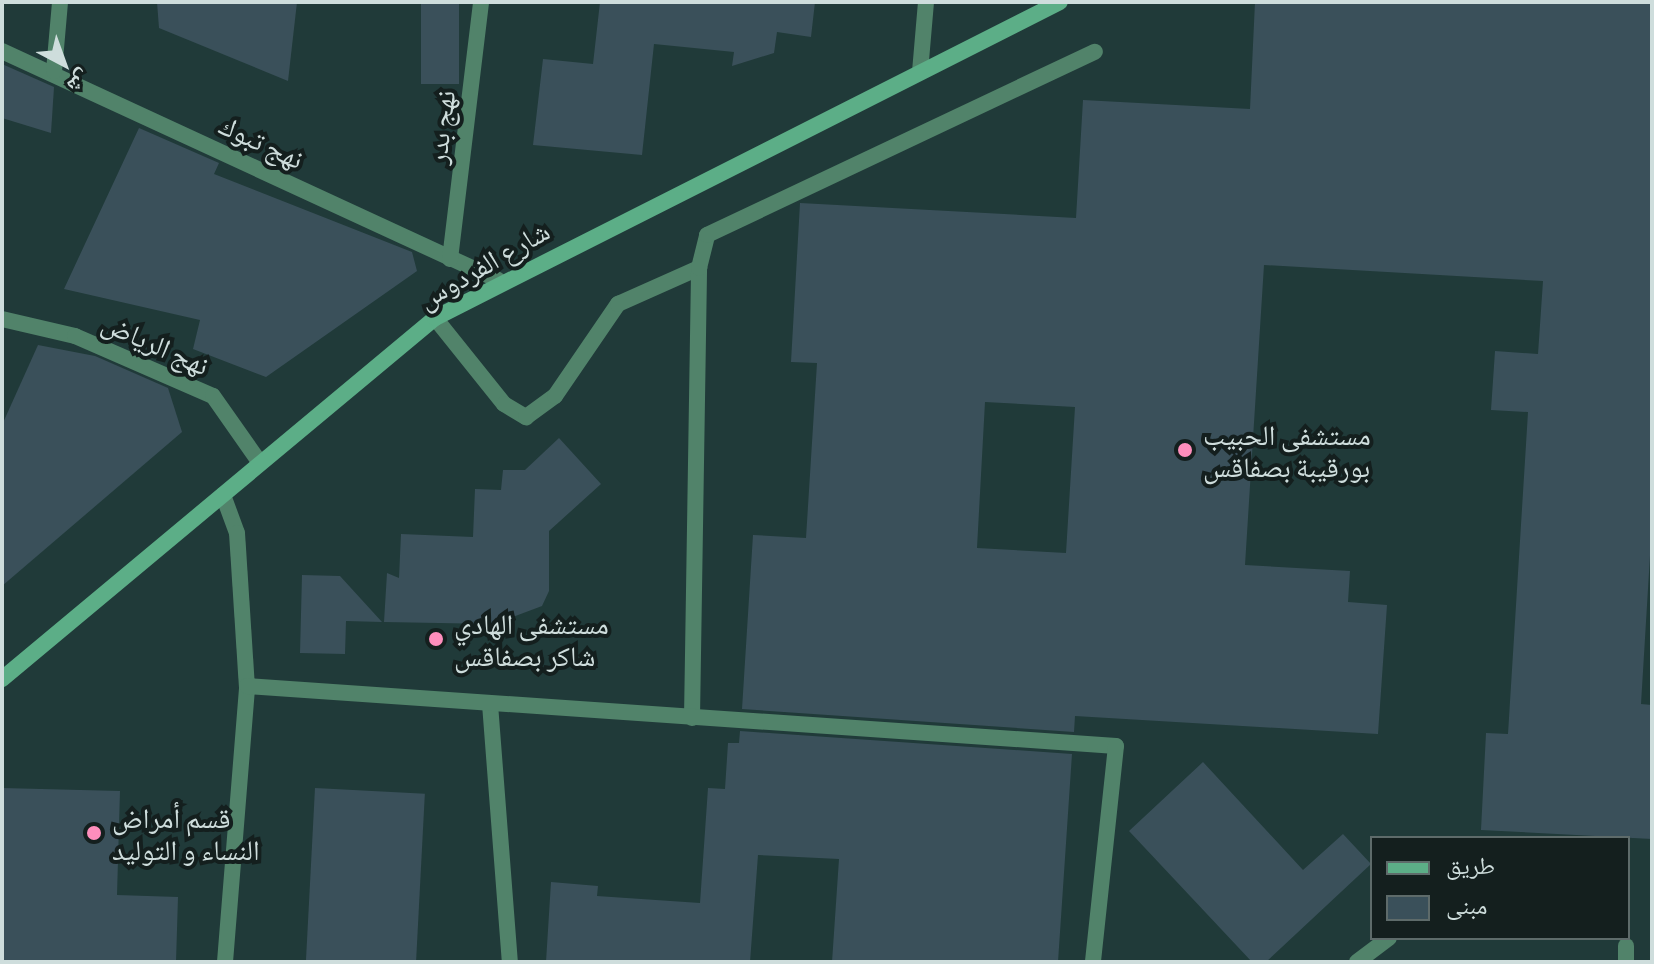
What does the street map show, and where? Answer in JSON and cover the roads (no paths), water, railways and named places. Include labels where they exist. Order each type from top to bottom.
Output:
[{"type":"street","points":[[54,71],[60,2]]},
{"type":"street","name":"نهج بدر","points":[[450,259],[481,2]]},
{"type":"street","points":[[920,72],[926,2]]},
{"type":"street","name":"شارع الفردوس","points":[[2,679],[223,495],[258,460],[435,318],[498,280],[1060,2]]},
{"type":"street","name":"نهج تبوك","points":[[2,51],[54,71],[498,280]]},
{"type":"street","points":[[692,718],[699,268],[707,235],[1095,52]]},
{"type":"street","points":[[435,318],[504,404],[526,417],[555,396],[618,304],[699,268]]},
{"type":"street","name":"نهج الرياض","points":[[2,319],[75,336],[213,396],[258,460]]},
{"type":"street","points":[[223,495],[237,533],[247,686],[225,962]]},
{"type":"street","points":[[247,686],[1116,746],[1093,962]]},
{"type":"street","points":[[490,704],[510,962]]},
{"type":"street","points":[[1357,962],[1386,940]]},
{"type":"place","name":"مستشفى الحبيب بورقيبة بصفاقس","points":[[1185,450]]},
{"type":"place","name":"مستشفى الهادي شاكر بصفاقس","points":[[436,639]]},
{"type":"place","name":"قسم أمراض النساء و التوليد","points":[[94,833]]}]
